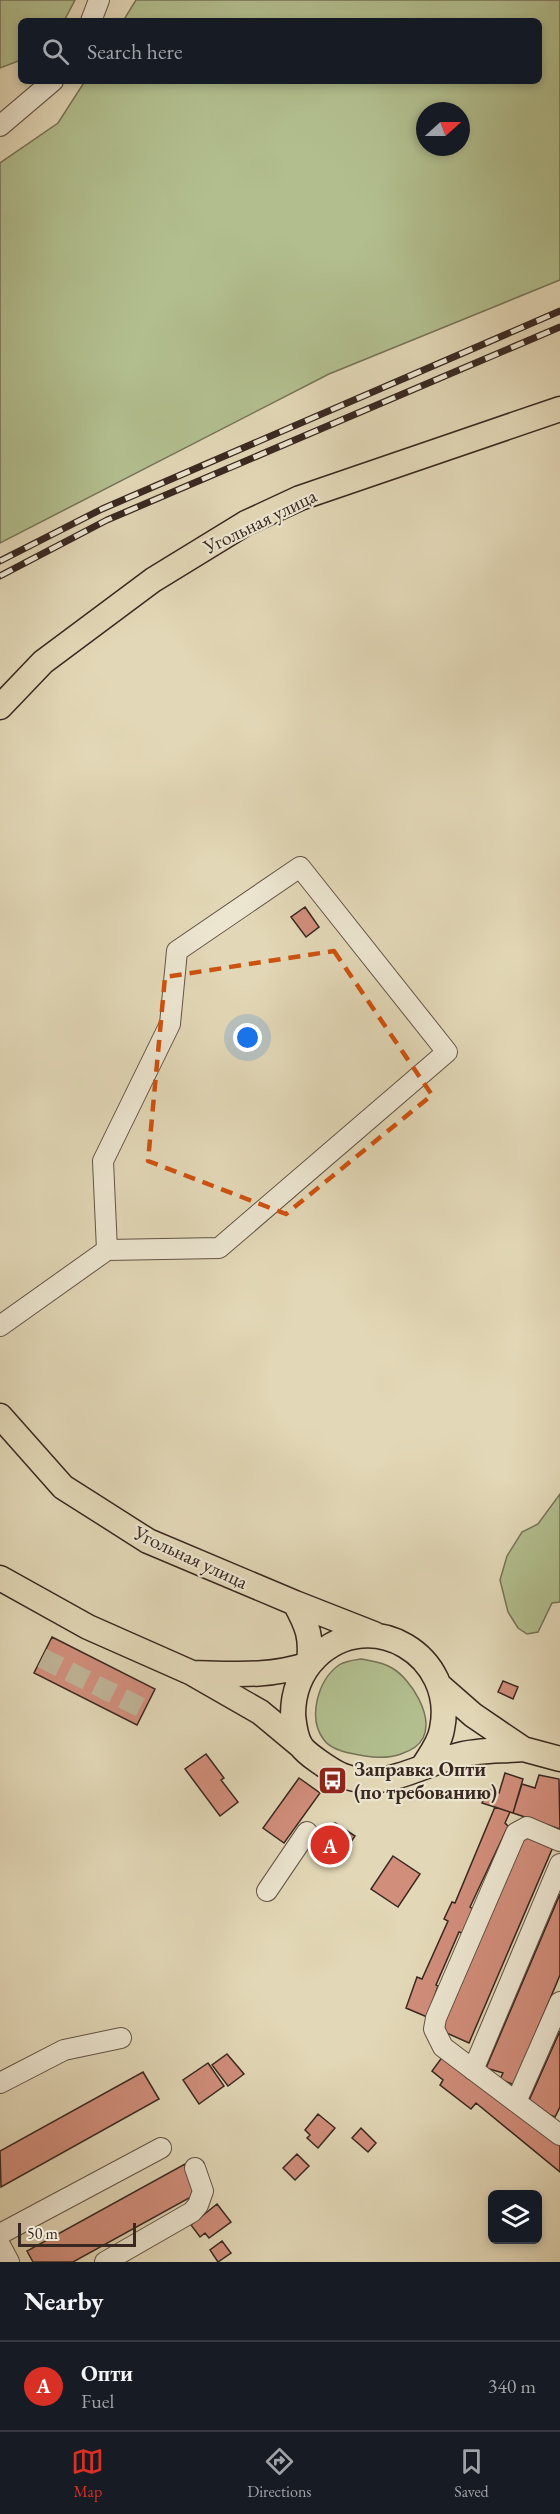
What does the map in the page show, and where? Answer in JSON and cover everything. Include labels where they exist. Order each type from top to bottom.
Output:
[{"type":"main road","name":"Угольная улица","points":[[0,707],[52,655],[153,580],[246,523],[300,498],[560,409]]},
{"type":"main road","name":"Угольная улица","points":[[0,1416],[63,1487],[148,1541],[295,1604],[379,1636]]},
{"type":"main road","points":[[0,1578],[88,1627],[192,1673],[260,1712],[338,1774],[352,1779],[387,1779],[405,1775],[424,1766],[462,1754],[523,1749]]},
{"type":"main road","points":[[295,1604],[307,1625],[310,1637],[309,1664]]},
{"type":"main road","points":[[301,1746],[294,1726],[293,1704],[298,1683],[309,1664],[323,1650],[340,1641],[359,1636],[379,1636],[399,1642],[417,1653],[431,1668],[441,1687],[445,1709],[442,1731],[424,1766]]},
{"type":"main road","points":[[192,1673],[286,1672],[309,1664]]},
{"type":"main road","points":[[441,1687],[473,1715],[523,1749],[560,1759]]},
{"type":"street","points":[[92,18],[99,0]]},
{"type":"street","points":[[0,126],[49,84]]},
{"type":"street","points":[[0,1326],[107,1250],[219,1248],[447,1052],[300,867],[177,951],[170,1024],[103,1161],[107,1250]]},
{"type":"street","points":[[559,2133],[443,2047],[434,2029],[436,2018],[516,1833],[527,1827],[560,1841]]},
{"type":"street","points":[[267,1891],[307,1832]]},
{"type":"street","points":[[473,2070],[560,1864]]},
{"type":"street","points":[[516,2102],[560,2002]]},
{"type":"street","points":[[0,2083],[64,2050],[121,2038]]},
{"type":"street","points":[[0,2234],[161,2148]]},
{"type":"street","points":[[105,2262],[192,2212],[198,2205],[203,2191],[195,2168]]},
{"type":"street","points":[[0,2245],[9,2262]]},
{"type":"highlighted area","points":[[334,951],[432,1095],[286,1214],[148,1161],[165,977]]},
{"type":"green space","points":[[0,0],[75,0],[66,18],[18,18],[18,61],[0,68]]},
{"type":"green space","points":[[136,0],[560,0],[560,280],[329,374],[0,543],[0,163],[58,123],[83,84],[542,84],[542,18],[125,18]]},
{"type":"green space","points":[[560,1494],[560,1602],[552,1603],[538,1632],[527,1634],[518,1628],[508,1612],[500,1580],[507,1556],[522,1532],[538,1524]]},
{"type":"green space","points":[[361,1659],[392,1668],[406,1680],[419,1699],[426,1729],[421,1741],[411,1750],[388,1757],[354,1754],[332,1747],[319,1731],[316,1721],[317,1700],[325,1680],[339,1665]]},
{"type":"building","points":[[305,907],[319,927],[306,937],[291,917]]},
{"type":"building","points":[[52,1637],[155,1689],[137,1725],[34,1673]]},
{"type":"building","points":[[503,1681],[518,1687],[513,1699],[498,1692]]},
{"type":"building","points":[[206,1754],[224,1778],[221,1780],[238,1802],[220,1816],[185,1769]]},
{"type":"building","points":[[505,1773],[523,1779],[513,1813],[482,1803],[487,1789],[499,1793]]},
{"type":"building","points":[[539,1775],[559,1779],[560,1829],[513,1813],[522,1784],[535,1788]]},
{"type":"building","points":[[299,1778],[320,1793],[284,1843],[263,1828]]},
{"type":"building","points":[[495,1807],[510,1812],[505,1823],[508,1826],[470,1907],[473,1909],[462,1933],[459,1932],[436,1985],[438,1986],[427,2017],[406,2008],[417,1977],[422,1979],[448,1921],[444,1919],[452,1902],[455,1903]]},
{"type":"building","points":[[335,1823],[355,1836],[334,1866],[315,1852]]},
{"type":"building","points":[[527,1832],[553,1847],[469,2043],[440,2030]]},
{"type":"building","points":[[393,1856],[420,1874],[398,1907],[371,1889]]},
{"type":"building","points":[[560,1894],[560,1975],[514,2085],[500,2079],[503,2073],[486,2068]]},
{"type":"building","points":[[560,2031],[560,2107],[555,2117],[527,2105]]},
{"type":"building","points":[[227,2054],[244,2074],[228,2086],[212,2065]]},
{"type":"building","points":[[443,2056],[560,2143],[560,2172],[476,2103],[471,2109],[440,2085],[443,2080],[432,2071]]},
{"type":"building","points":[[208,2063],[224,2086],[199,2104],[183,2080]]},
{"type":"building","points":[[143,2072],[159,2099],[1,2187],[0,2151]]},
{"type":"building","points":[[318,2114],[335,2128],[318,2148],[307,2138],[310,2135],[305,2130]]},
{"type":"building","points":[[361,2128],[376,2143],[368,2152],[352,2138]]},
{"type":"building","points":[[297,2154],[309,2166],[295,2180],[283,2168]]},
{"type":"building","points":[[185,2164],[200,2192],[73,2262],[33,2262],[27,2251]]},
{"type":"building","points":[[217,2204],[231,2222],[209,2238],[205,2233],[200,2237],[191,2225]]},
{"type":"building","points":[[222,2241],[231,2253],[218,2262],[210,2250]]},
{"type":"tunnel","points":[[42,1658],[144,1709]]},
{"type":"railway","points":[[0,561],[102,509],[560,311]]},
{"type":"railway","points":[[0,576],[107,520],[560,327]]},
{"type":"place","name":"Заправка Опти (по требованию)","points":[[333,1781]]},
{"type":"place","name":"Опти","points":[[330,1845]]}]
